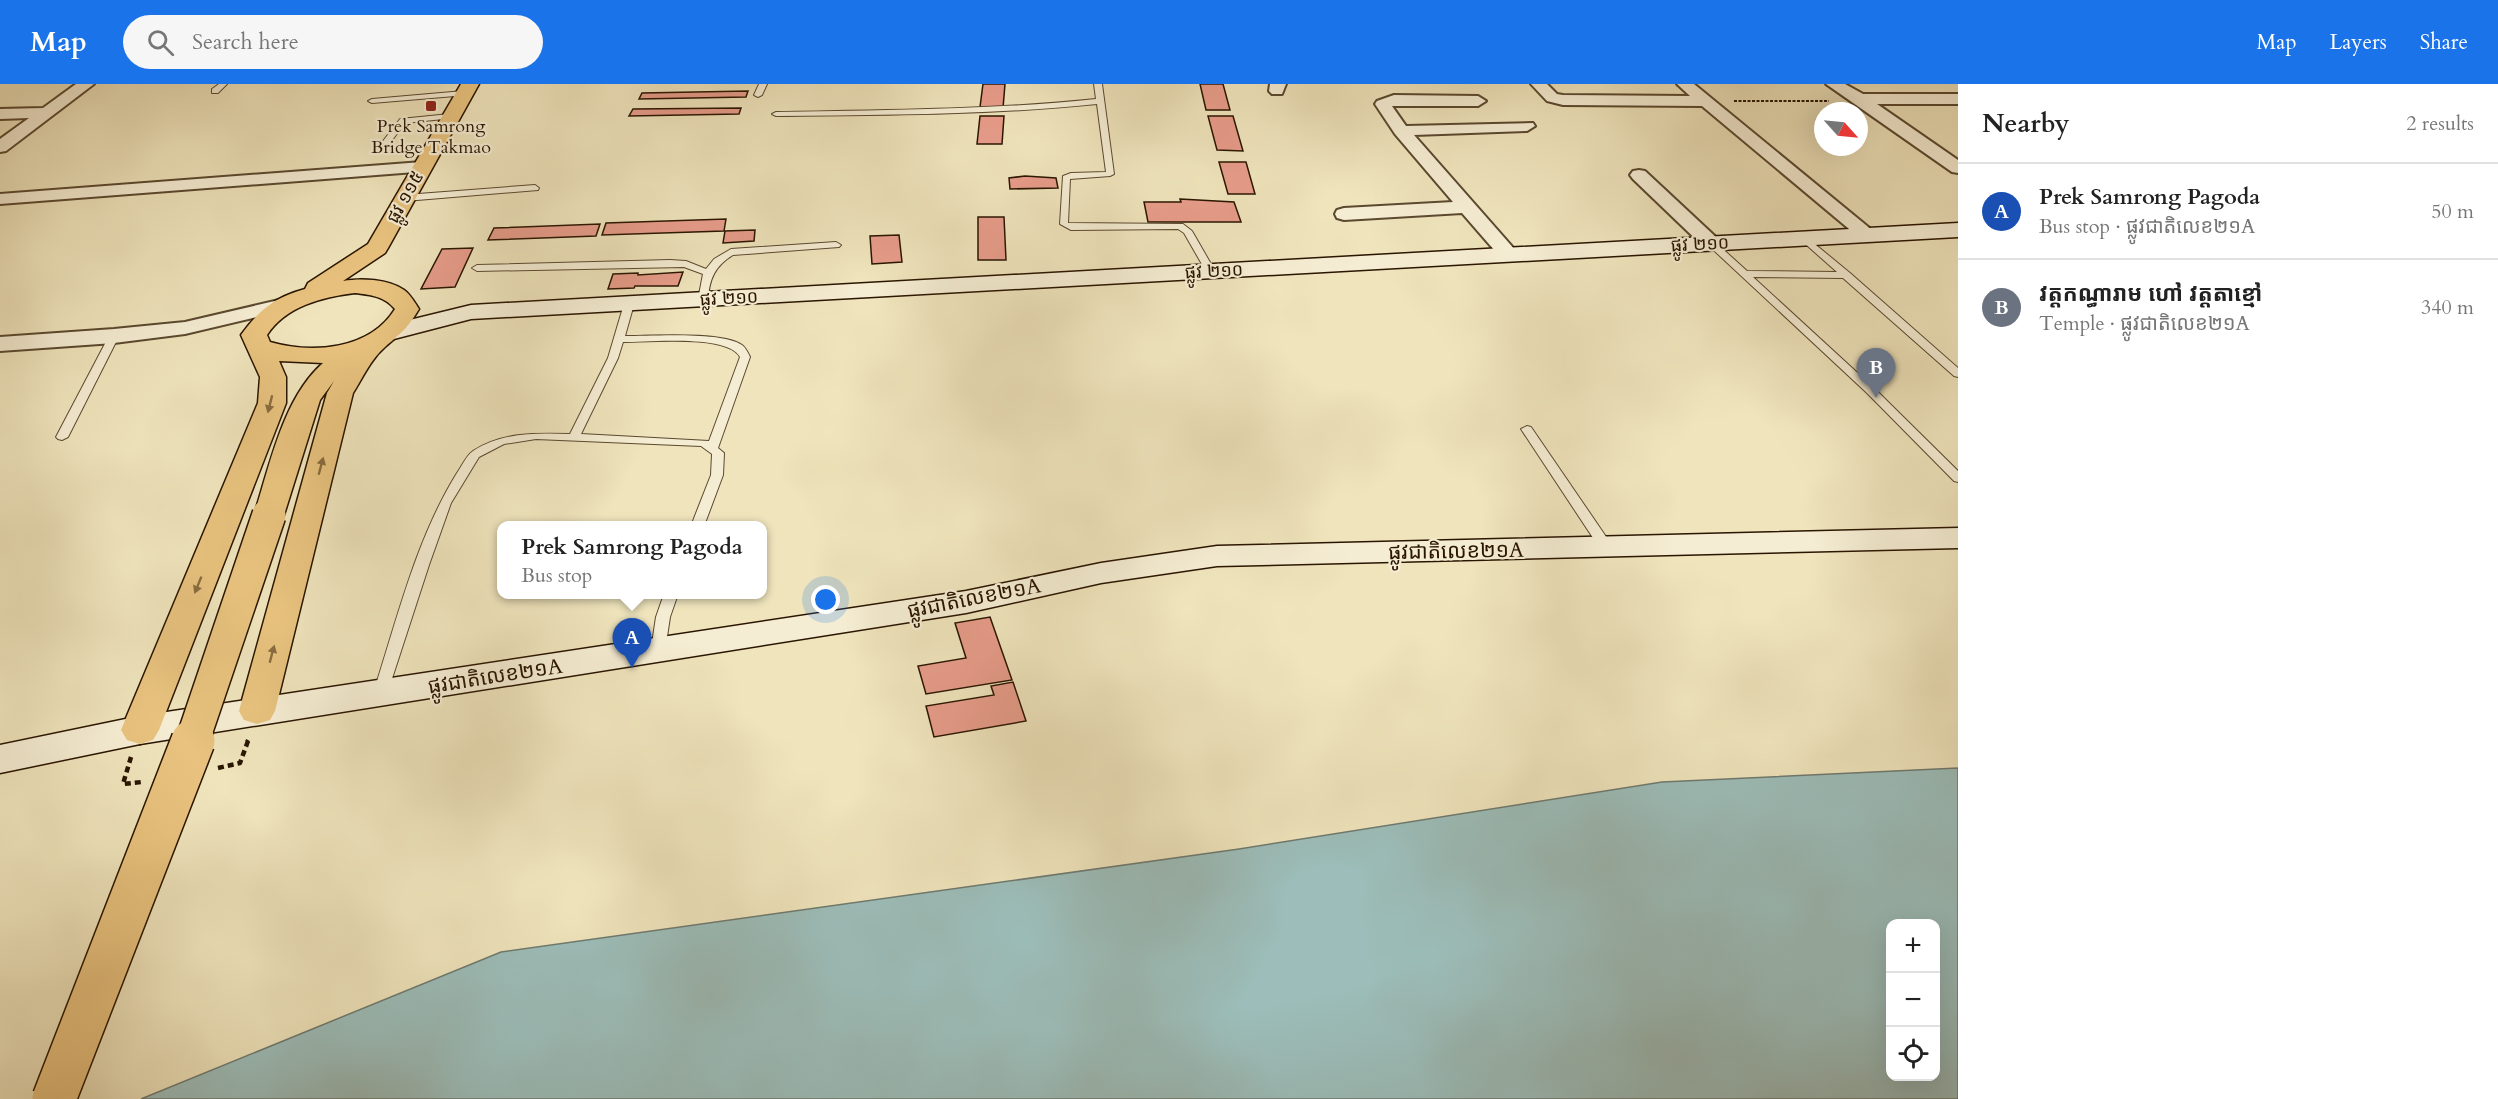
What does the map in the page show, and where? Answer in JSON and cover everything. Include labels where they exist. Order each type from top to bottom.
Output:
[{"type":"main road","name":"ផ្លូវ ១១៥","points":[[265,348],[254,335],[257,325],[266,316],[330,281],[377,248],[467,88]]},
{"type":"main road","name":"ផ្លូវ ១១៥","points":[[377,248],[379,278],[397,295]]},
{"type":"main road","points":[[54,1099],[186,759],[306,400],[317,382],[334,365],[403,320],[407,309],[397,295],[372,287],[349,287],[289,302]]},
{"type":"main road","points":[[265,348],[313,356],[374,340]]},
{"type":"main road","points":[[257,711],[340,393],[374,340]]},
{"type":"main road","points":[[265,348],[290,367],[300,383],[306,400]]},
{"type":"main road","points":[[140,730],[272,403],[273,377],[265,348]]},
{"type":"street","points":[[0,147],[86,84]]},
{"type":"street","points":[[1539,84],[1552,98],[1563,100],[1706,101]]},
{"type":"street","points":[[1685,84],[1868,235]]},
{"type":"street","points":[[1834,84],[1860,99],[1958,168]]},
{"type":"street","points":[[1860,99],[1958,99]]},
{"type":"street","points":[[1478,101],[1386,101],[1383,104],[1401,131],[1509,255]]},
{"type":"street","points":[[0,114],[45,113]]},
{"type":"street","points":[[1401,131],[1527,126]]},
{"type":"street","points":[[1930,149],[1958,149]]},
{"type":"street","points":[[0,199],[422,167]]},
{"type":"street","points":[[1639,176],[1712,243]]},
{"type":"street","points":[[1344,214],[1467,207]]},
{"type":"street","name":"ផ្លូវ ២១០","points":[[397,295],[437,307],[471,312],[1958,230]]},
{"type":"street","points":[[0,344],[114,336],[185,328],[289,302]]},
{"type":"street","name":"ផ្លូវ ២១០","points":[[374,340],[471,312]]},
{"type":"street","points":[[185,328],[265,348]]},
{"type":"street","name":"ផ្លូវជាតិលេខ២១A","points":[[0,759],[140,730],[966,602],[1101,573],[1217,556],[1958,538]]},
{"type":"lane","points":[[215,91],[223,84]]},
{"type":"lane","points":[[758,95],[762,84]]},
{"type":"lane","points":[[1098,84],[1110,174],[1071,175],[1066,178],[1064,224],[1071,227],[1180,226],[1188,231],[1210,271]]},
{"type":"lane","points":[[372,101],[467,88]]},
{"type":"lane","points":[[776,114],[979,111],[1045,108],[1100,101]]},
{"type":"lane","points":[[384,144],[398,125],[404,121],[450,116]]},
{"type":"lane","points":[[405,198],[535,188]]},
{"type":"lane","points":[[1805,239],[1958,374]]},
{"type":"lane","points":[[1712,243],[1871,391],[1958,478]]},
{"type":"lane","points":[[703,300],[703,287],[708,273],[717,259],[731,252],[836,245]]},
{"type":"lane","points":[[477,268],[670,263],[686,264],[708,273]]},
{"type":"lane","points":[[1744,274],[1847,275]]},
{"type":"lane","points":[[574,437],[613,358],[629,304]]},
{"type":"lane","points":[[62,437],[114,336]]},
{"type":"lane","points":[[619,339],[702,341],[734,345],[742,350],[745,357],[713,447]]},
{"type":"lane","points":[[1527,429],[1606,547]]},
{"type":"lane","points":[[380,694],[445,503],[475,455],[501,441],[536,436],[704,443],[713,447],[718,453],[717,475],[700,521]]},
{"type":"lane","points":[[658,650],[663,617],[669,599]]},
{"type":"path","points":[[1706,101],[1860,99]]},
{"type":"path","points":[[217,761],[215,769],[240,763],[257,711]]},
{"type":"path","points":[[140,730],[123,784],[150,781]]},
{"type":"water","points":[[1958,768],[1958,1099],[141,1099],[501,952],[1239,849],[1662,782]]},
{"type":"building","points":[[983,84],[1005,84],[1003,108],[980,107]]},
{"type":"building","points":[[1200,84],[1223,84],[1230,110],[1206,110]]},
{"type":"building","points":[[748,91],[746,97],[639,99],[642,93]]},
{"type":"building","points":[[741,108],[739,114],[629,116],[633,109]]},
{"type":"building","points":[[980,116],[1004,116],[1002,144],[977,144]]},
{"type":"building","points":[[1208,116],[1233,116],[1243,151],[1217,150]]},
{"type":"building","points":[[1219,162],[1246,162],[1255,194],[1228,194]]},
{"type":"building","points":[[1025,176],[1056,178],[1058,188],[1010,189],[1009,178]]},
{"type":"building","points":[[1180,199],[1234,202],[1241,222],[1148,222],[1144,202],[1181,202]]},
{"type":"building","points":[[978,217],[1004,217],[1006,260],[978,260]]},
{"type":"building","points":[[726,219],[724,231],[602,235],[606,223]]},
{"type":"building","points":[[600,224],[596,236],[488,240],[494,228]]},
{"type":"building","points":[[755,230],[754,241],[723,243],[725,231]]},
{"type":"building","points":[[899,235],[902,262],[872,264],[870,236]]},
{"type":"building","points":[[473,248],[455,287],[421,289],[442,249]]},
{"type":"building","points":[[683,272],[678,286],[635,286],[634,288],[608,289],[613,274]]},
{"type":"building","points":[[990,617],[1012,680],[926,694],[918,666],[966,658],[955,623]]},
{"type":"building","points":[[1013,682],[1026,721],[934,737],[926,706],[994,695],[991,686]]},
{"type":"place","name":"Prek Samrong Bridge Takmao","points":[[431,106]]},
{"type":"place","name":"វត្តកណ្ធារាម ហៅ វត្តតាខ្មៅ","points":[[1876,398]]},
{"type":"place","name":"Prek Samrong Pagoda","points":[[632,668]]}]
